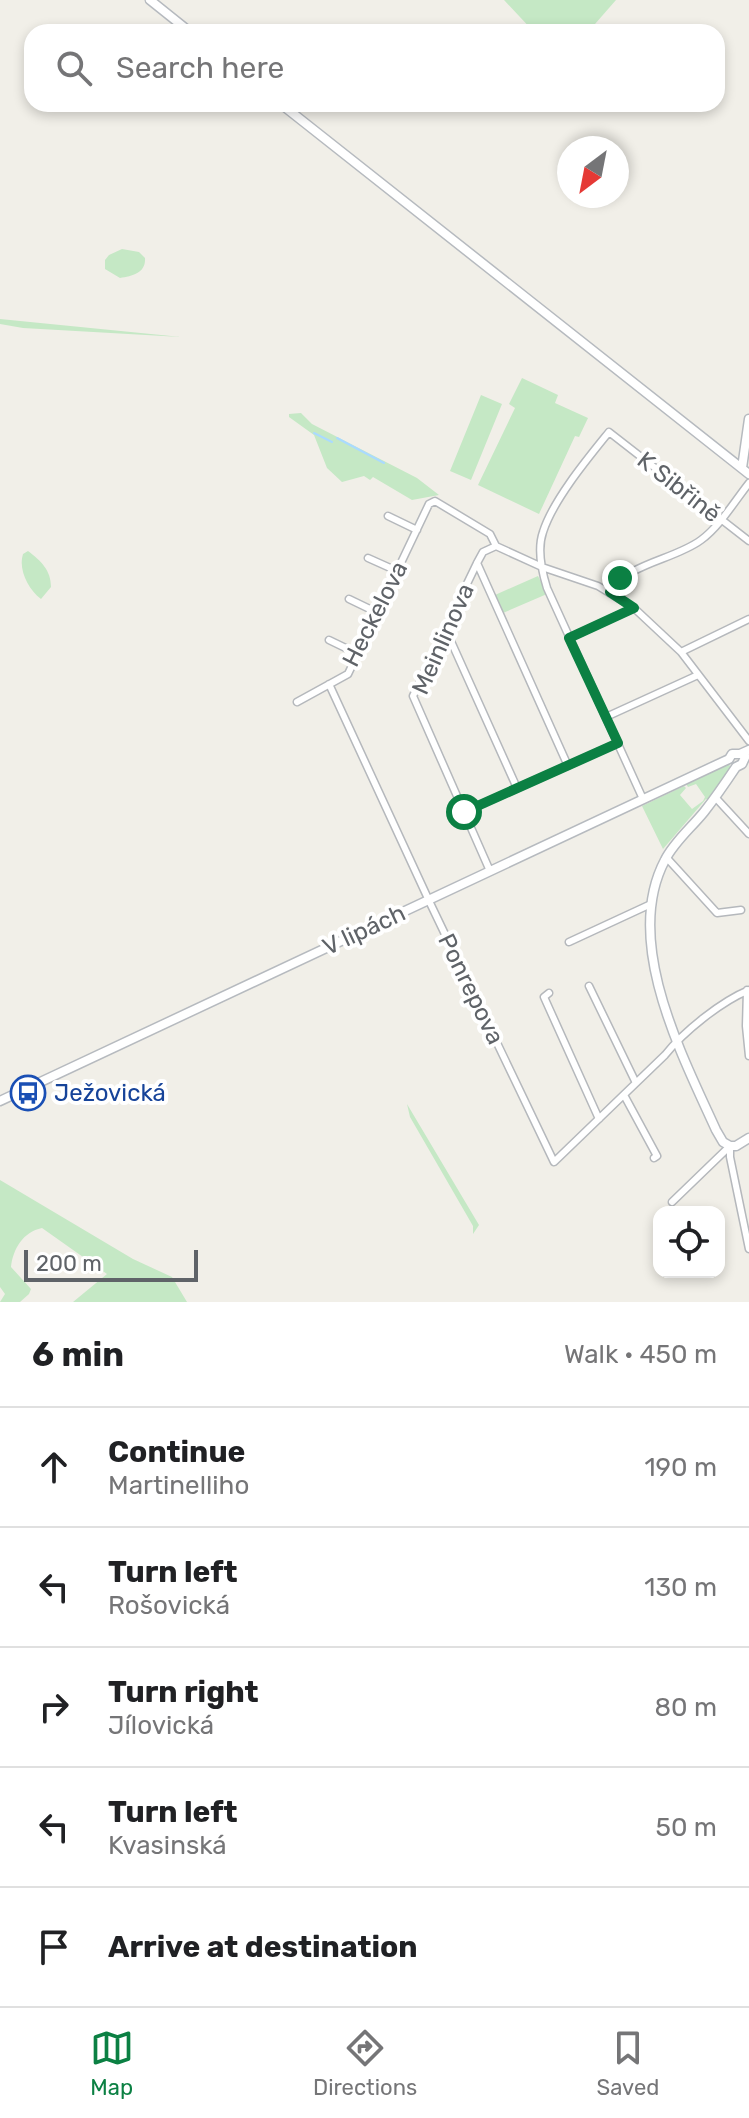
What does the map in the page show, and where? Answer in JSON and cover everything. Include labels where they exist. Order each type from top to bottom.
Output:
[{"type":"street","points":[[150,0],[180,24]]},
{"type":"street","points":[[291,112],[746,471]]},
{"type":"street","points":[[746,471],[749,419]]},
{"type":"street","name":"K Sibřině","points":[[542,567],[542,534],[586,460],[609,432],[749,541]]},
{"type":"street","points":[[610,592],[620,578],[698,542],[749,483]]},
{"type":"street","name":"Heckelova","points":[[297,702],[348,674],[429,504],[439,502],[463,517],[493,537],[496,546]]},
{"type":"street","points":[[388,516],[417,530]]},
{"type":"street","points":[[496,546],[610,592],[634,608],[681,652],[749,741]]},
{"type":"street","name":"Meinlinova","points":[[490,871],[413,700],[477,563],[483,552],[496,546]]},
{"type":"street","points":[[368,558],[397,571]]},
{"type":"street","points":[[477,563],[568,766]]},
{"type":"street","points":[[542,567],[547,588],[643,799]]},
{"type":"street","points":[[349,599],[378,613]]},
{"type":"street","points":[[569,638],[634,608]]},
{"type":"street","points":[[681,652],[749,619]]},
{"type":"street","points":[[445,628],[517,788]]},
{"type":"street","points":[[329,640],[358,654]]},
{"type":"street","points":[[606,717],[698,675]]},
{"type":"street","name":"Ponrepova","points":[[329,684],[554,1162],[599,1119]]},
{"type":"street","points":[[464,812],[618,743]]},
{"type":"street","points":[[745,753],[742,764],[736,767],[666,857],[651,904],[650,924],[655,964],[676,1041],[719,1137],[730,1146],[749,1249]]},
{"type":"street","name":"V lipách","points":[[0,1101],[729,759],[732,754],[745,753]]},
{"type":"street","points":[[729,759],[731,765],[736,767]]},
{"type":"street","points":[[715,797],[749,834]]},
{"type":"street","points":[[666,857],[717,913],[741,910]]},
{"type":"street","points":[[569,942],[651,904]]},
{"type":"street","points":[[589,986],[636,1083]]},
{"type":"street","points":[[549,993],[544,997],[599,1119],[676,1041],[735,996],[748,990],[746,1026],[749,1056]]},
{"type":"street","points":[[624,1095],[657,1156],[654,1158]]},
{"type":"street","points":[[672,1202],[730,1146],[749,1138]]},
{"type":"green space","points":[[504,0],[616,0],[595,24],[526,24]]},
{"type":"green space","points":[[122,249],[139,252],[145,263],[138,273],[120,278],[105,269],[105,260]]},
{"type":"green space","points":[[0,319],[181,337],[23,328],[0,324]]},
{"type":"green space","points":[[522,378],[558,395],[555,403],[588,418],[579,437],[575,436],[539,514],[478,485],[515,408],[509,404]]},
{"type":"green space","points":[[481,395],[502,404],[471,480],[450,471]]},
{"type":"green space","points":[[301,413],[312,424],[417,478],[439,495],[412,500],[373,477],[370,480],[364,476],[342,482],[327,468],[314,435],[289,417],[289,414]]},
{"type":"green space","points":[[28,551],[41,562],[49,576],[51,587],[41,599],[28,584],[23,572],[23,554]]},
{"type":"green space","points":[[538,576],[547,594],[503,613],[495,595]]},
{"type":"green space","points":[[729,764],[731,768],[708,800],[663,849],[642,806],[684,786],[686,788],[680,795],[692,809],[705,797],[696,784],[688,787],[686,784]]},
{"type":"green space","points":[[407,1104],[479,1225],[473,1234],[473,1226],[410,1117]]},
{"type":"green space","points":[[0,1180],[133,1259],[172,1277],[187,1302],[73,1302],[107,1274],[42,1228],[24,1237],[12,1260],[11,1267],[31,1289],[29,1294],[20,1302],[0,1302],[5,1294],[0,1287]]},
{"type":"waterway","points":[[314,433],[332,442]]},
{"type":"waterway","points":[[337,438],[384,463]]},
{"type":"place","name":"Ježovická","points":[[28,1093]]},
{"type":"route","points":[[464,812],[618,743],[569,638],[634,608],[610,592],[620,578]]}]
